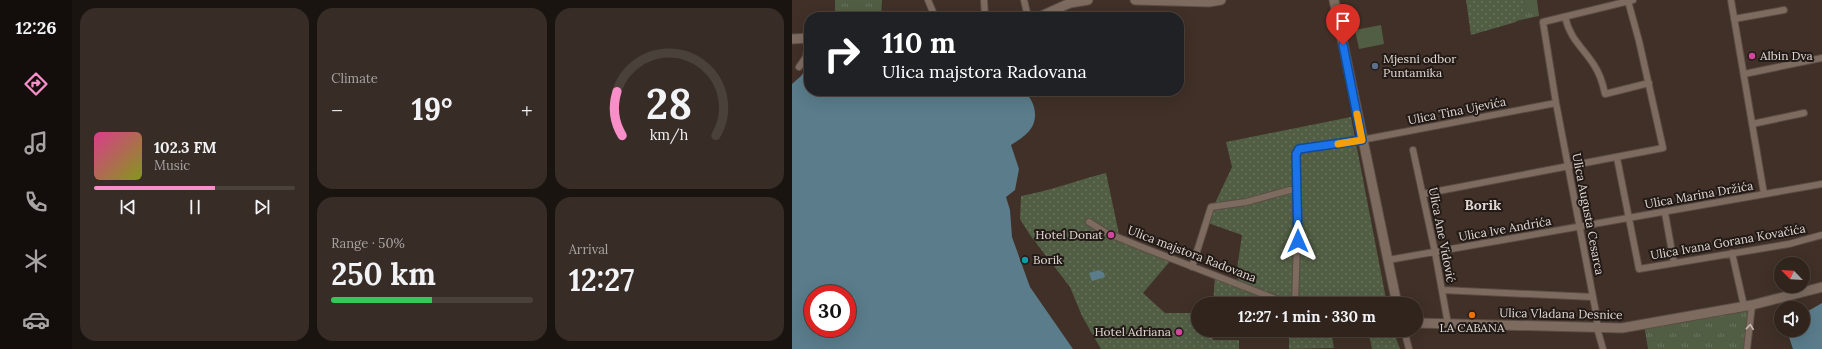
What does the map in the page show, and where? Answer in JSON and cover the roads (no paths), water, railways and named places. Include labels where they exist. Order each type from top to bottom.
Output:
[{"type":"street","points":[[928,0],[933,12]]},
{"type":"street","points":[[984,0],[985,12]]},
{"type":"street","points":[[1024,0],[1027,12]]},
{"type":"street","points":[[1049,12],[1069,2],[1088,0]]},
{"type":"street","points":[[1135,0],[1209,2],[1221,0]]},
{"type":"street","points":[[1334,0],[1396,297]]},
{"type":"street","points":[[1731,0],[1764,194]]},
{"type":"street","points":[[1423,194],[1663,148],[1650,83],[1630,1],[1564,17],[1570,34],[1589,58],[1601,77],[1605,94],[1650,83]]},
{"type":"street","points":[[1734,19],[1784,10]]},
{"type":"street","name":"Ulica Augusta Cesarca","points":[[1564,17],[1543,22],[1556,103],[1597,318],[1597,328],[1603,349]]},
{"type":"street","points":[[792,39],[804,38]]},
{"type":"street","points":[[1744,74],[1822,58]]},
{"type":"street","points":[[799,67],[804,60]]},
{"type":"street","name":"Ulica Tina Ujevića","points":[[1362,140],[1556,103]]},
{"type":"street","points":[[1752,124],[1804,113]]},
{"type":"street","points":[[1295,297],[1298,241],[1296,154],[1299,149],[1362,140]]},
{"type":"street","name":"Ulica Ane Vidović","points":[[1413,150],[1435,252],[1448,324]]},
{"type":"street","points":[[1616,158],[1629,218]]},
{"type":"street","name":"Ulica Marina Držića","points":[[1579,227],[1822,184]]},
{"type":"street","points":[[1192,267],[1211,207],[1246,202],[1290,190],[1298,190]]},
{"type":"street","points":[[1665,213],[1674,263]]},
{"type":"street","name":"Ulica Ivana Gorana Kovačića","points":[[1629,218],[1639,269],[1789,244],[1822,235]]},
{"type":"street","name":"Ulica majstora Radovana","points":[[1089,222],[1106,232],[1271,297]]},
{"type":"street","name":"Ulica Ive Andrića","points":[[1388,260],[1579,227]]},
{"type":"street","points":[[1732,253],[1748,305],[1748,349]]},
{"type":"street","name":"Ulica Vladana Desnice","points":[[1423,323],[1622,328],[1748,305],[1822,287]]},
{"type":"street","points":[[1442,290],[1593,297]]},
{"type":"street","points":[[1406,337],[1409,349]]},
{"type":"water","points":[[804,72],[804,96],[1028,96],[1031,99],[1034,108],[1034,123],[1025,135],[1011,145],[1019,169],[1015,190],[1006,197],[1010,210],[1012,237],[1030,287],[1073,349],[792,349],[792,84]]},
{"type":"water","points":[[1099,270],[1104,273],[1105,277],[1092,281],[1089,273]]},
{"type":"water","points":[[1822,303],[1822,349],[1793,349],[1789,337],[1810,337],[1810,310]]},
{"type":"place","name":"Albin Dva","points":[[1752,56]]},
{"type":"place","name":"Mjesni odbor Puntamika","points":[[1375,66]]},
{"type":"place","name":"Hotel Donat","points":[[1111,235]]},
{"type":"place","name":"Borik","points":[[1025,260]]},
{"type":"place","name":"LA CABANA","points":[[1472,315]]},
{"type":"place","name":"Hotel Adriana","points":[[1179,332]]},
{"type":"district","name":"Borik","points":[[1483,205]]}]
